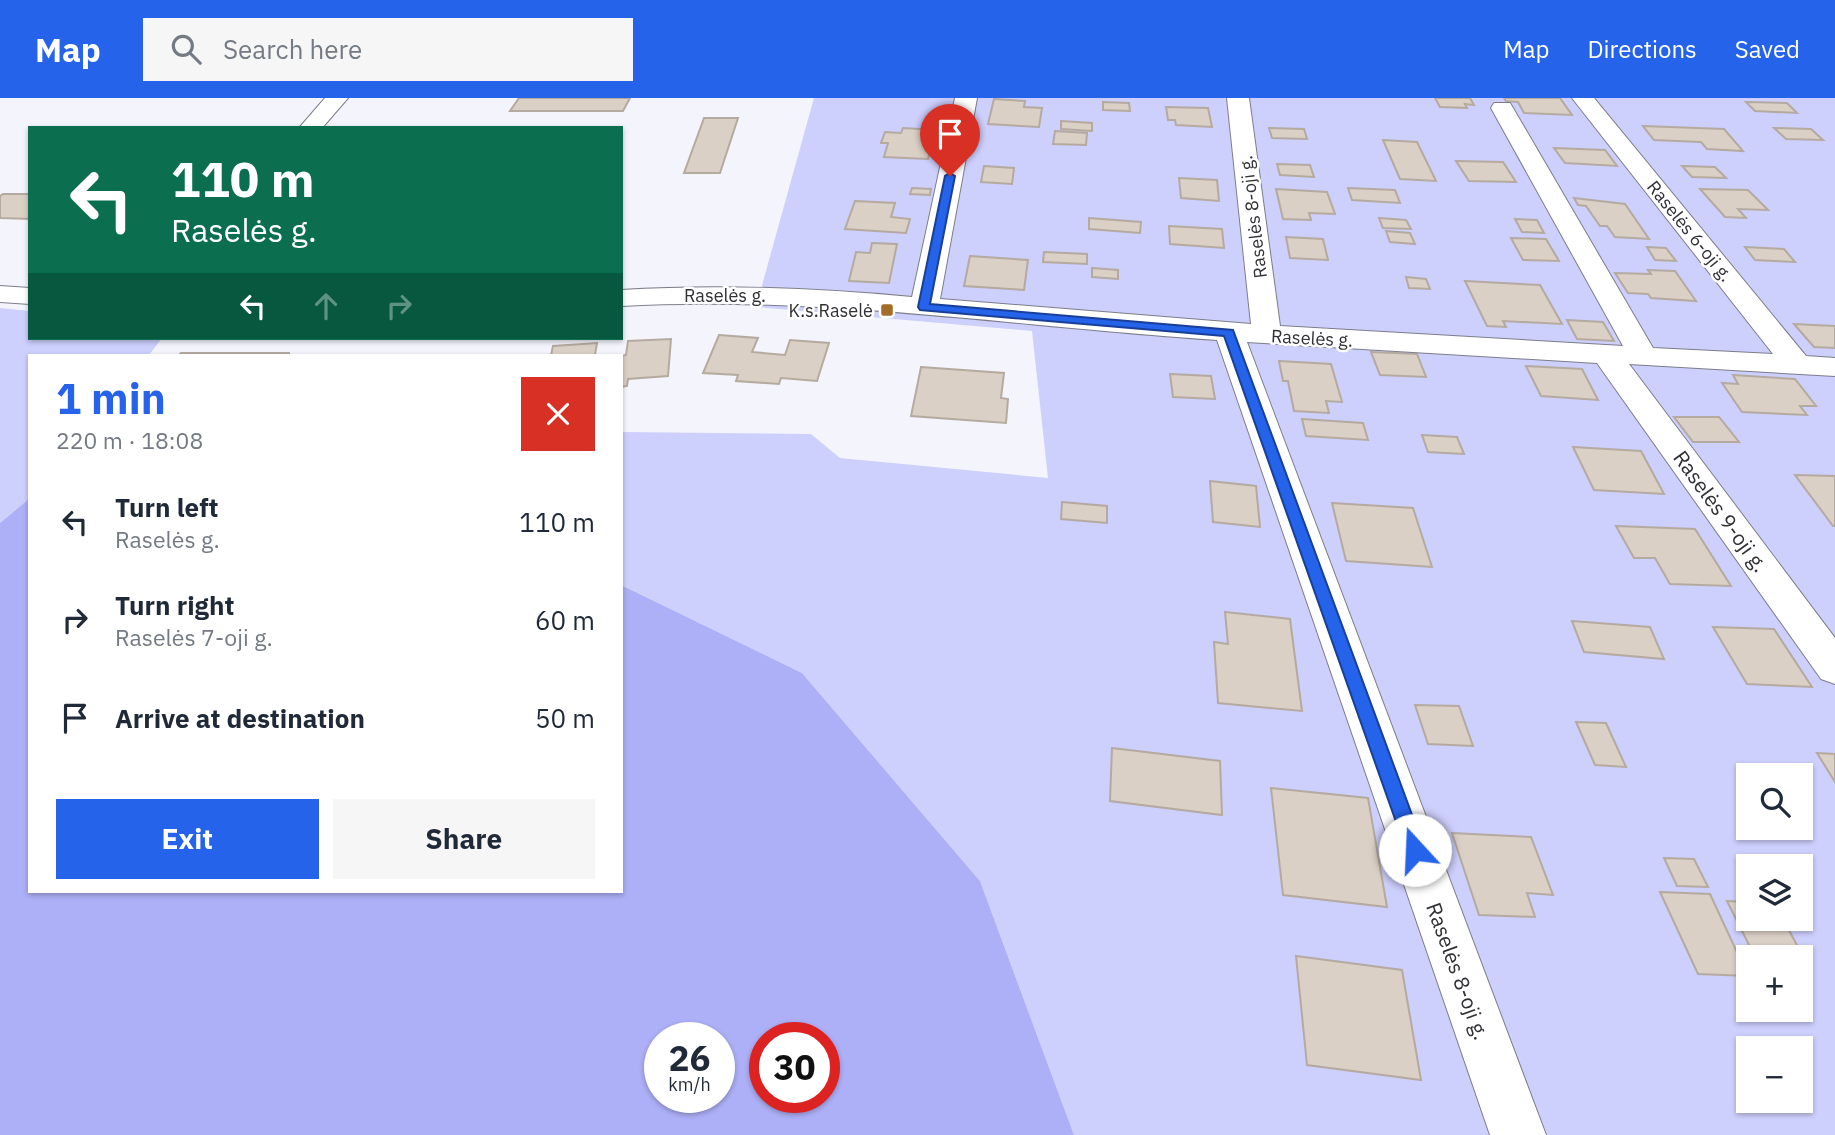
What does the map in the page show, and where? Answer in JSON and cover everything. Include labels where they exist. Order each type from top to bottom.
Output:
[{"type":"street","points":[[312,126],[337,98]]},
{"type":"street","points":[[924,307],[966,98]]},
{"type":"street","name":"Raselės 8-oji g.","points":[[1238,98],[1248,334],[1518,1135]]},
{"type":"street","name":"Raselės 6-oji g.","points":[[1583,98],[1797,365]]},
{"type":"street","points":[[1502,108],[1643,356]]},
{"type":"street","points":[[0,294],[28,296]]},
{"type":"street","name":"Raselės g.","points":[[623,298],[754,294],[854,299],[1248,334],[1835,367]]},
{"type":"street","name":"Raselės 9-oji g.","points":[[1606,354],[1835,668]]},
{"type":"shaded area","points":[[814,98],[1835,98],[1835,1135],[1074,1135],[980,881],[802,673],[623,586],[623,432],[811,434],[840,458],[1048,478],[1032,331],[756,307]]},
{"type":"shaded area","points":[[0,308],[28,311],[28,340],[160,340],[150,354],[28,354],[28,500],[0,523]]},
{"type":"shaded area","points":[[28,500],[28,893],[623,893],[623,586],[802,673],[980,881],[1074,1135],[0,1135],[0,523]]},
{"type":"building","points":[[519,98],[630,98],[623,111],[510,111]]},
{"type":"building","points":[[1435,98],[1470,98],[1474,105],[1465,104],[1467,108],[1440,107]]},
{"type":"building","points":[[1504,98],[1560,98],[1572,115],[1524,113],[1518,102],[1506,101]]},
{"type":"building","points":[[994,99],[1025,101],[1024,107],[1042,108],[1039,127],[988,124]]},
{"type":"building","points":[[1103,102],[1129,103],[1130,111],[1103,110]]},
{"type":"building","points":[[1746,102],[1787,103],[1797,113],[1755,111]]},
{"type":"building","points":[[1166,107],[1208,108],[1212,127],[1176,125],[1175,120],[1168,120]]},
{"type":"building","points":[[704,118],[738,118],[720,173],[684,173]]},
{"type":"building","points":[[1061,121],[1092,123],[1092,131],[1061,129]]},
{"type":"building","points":[[1643,126],[1724,129],[1743,151],[1707,149],[1701,142],[1654,140]]},
{"type":"building","points":[[903,128],[936,130],[928,159],[884,157],[888,143],[881,143],[885,132],[901,133]]},
{"type":"building","points":[[1269,128],[1304,129],[1307,139],[1272,138]]},
{"type":"building","points":[[1774,128],[1811,129],[1823,140],[1786,139]]},
{"type":"building","points":[[1055,131],[1087,133],[1086,145],[1053,144]]},
{"type":"building","points":[[1383,140],[1417,142],[1436,181],[1400,179]]},
{"type":"building","points":[[1554,148],[1605,150],[1617,166],[1565,163]]},
{"type":"building","points":[[1456,161],[1503,162],[1516,182],[1469,181]]},
{"type":"building","points":[[1277,164],[1310,165],[1314,177],[1280,175]]},
{"type":"building","points":[[984,166],[1014,168],[1012,184],[981,182]]},
{"type":"building","points":[[1682,166],[1715,167],[1726,178],[1692,177]]},
{"type":"building","points":[[1179,178],[1217,180],[1219,201],[1181,198]]},
{"type":"building","points":[[912,188],[931,189],[930,195],[910,194]]},
{"type":"building","points":[[1348,188],[1395,190],[1400,203],[1352,200]]},
{"type":"building","points":[[1276,189],[1327,192],[1335,214],[1309,213],[1311,220],[1283,219]]},
{"type":"building","points":[[1700,189],[1748,190],[1768,210],[1738,209],[1746,218],[1725,217]]},
{"type":"building","points":[[28,194],[28,219],[0,218],[0,196]]},
{"type":"building","points":[[1574,198],[1625,204],[1649,239],[1615,237],[1607,226],[1600,226],[1586,206],[1578,205]]},
{"type":"building","points":[[855,201],[895,203],[891,217],[910,219],[906,233],[845,229]]},
{"type":"building","points":[[1089,218],[1141,222],[1140,233],[1089,229]]},
{"type":"building","points":[[1379,218],[1406,220],[1411,229],[1383,228]]},
{"type":"building","points":[[1515,219],[1537,220],[1544,233],[1522,232]]},
{"type":"building","points":[[1169,226],[1222,229],[1224,248],[1170,244]]},
{"type":"building","points":[[1386,231],[1410,233],[1415,244],[1390,242]]},
{"type":"building","points":[[1286,237],[1323,239],[1328,260],[1290,258]]},
{"type":"building","points":[[1511,238],[1546,239],[1559,261],[1523,260]]},
{"type":"building","points":[[872,243],[897,244],[889,283],[849,281],[856,252],[870,253]]},
{"type":"building","points":[[1647,247],[1666,248],[1676,261],[1655,260]]},
{"type":"building","points":[[1745,247],[1784,249],[1795,262],[1755,260]]},
{"type":"building","points":[[1044,252],[1087,254],[1087,264],[1043,262]]},
{"type":"building","points":[[970,256],[1028,260],[1024,290],[964,286]]},
{"type":"building","points":[[1092,268],[1118,270],[1118,279],[1092,277]]},
{"type":"building","points":[[1648,270],[1675,271],[1696,301],[1651,298],[1648,294],[1628,293],[1615,273],[1651,274]]},
{"type":"building","points":[[1406,277],[1426,279],[1430,289],[1409,288]]},
{"type":"building","points":[[1465,281],[1540,285],[1562,324],[1503,321],[1506,327],[1487,326]]},
{"type":"building","points":[[1567,320],[1603,322],[1614,341],[1577,339]]},
{"type":"building","points":[[1794,324],[1835,326],[1835,348],[1814,347]]},
{"type":"building","points":[[719,335],[758,338],[752,352],[785,355],[790,340],[829,343],[817,381],[781,378],[779,384],[736,381],[738,375],[703,373]]},
{"type":"building","points":[[671,339],[668,376],[628,379],[627,386],[623,387],[623,356],[626,355],[628,341]]},
{"type":"building","points":[[597,343],[595,354],[551,354],[553,346]]},
{"type":"building","points":[[1371,352],[1417,354],[1426,377],[1380,375]]},
{"type":"building","points":[[181,353],[290,353],[234,354]]},
{"type":"building","points":[[1279,361],[1331,364],[1342,402],[1326,401],[1329,413],[1294,411],[1288,381],[1283,381]]},
{"type":"building","points":[[1526,366],[1582,369],[1598,400],[1541,396]]},
{"type":"building","points":[[921,367],[1004,373],[1001,398],[1008,399],[1006,423],[911,416]]},
{"type":"building","points":[[1170,374],[1211,376],[1215,399],[1173,397]]},
{"type":"building","points":[[1733,375],[1795,379],[1816,406],[1800,406],[1807,415],[1742,412],[1722,383],[1738,384]]},
{"type":"building","points":[[1674,417],[1719,417],[1739,442],[1693,442]]},
{"type":"building","points":[[1302,419],[1363,423],[1368,440],[1306,436]]},
{"type":"building","points":[[1422,435],[1457,437],[1464,454],[1428,452]]},
{"type":"building","points":[[1573,447],[1641,451],[1664,494],[1594,490]]},
{"type":"building","points":[[1795,475],[1835,476],[1835,526],[1833,526]]},
{"type":"building","points":[[1210,481],[1256,486],[1260,527],[1213,522]]},
{"type":"building","points":[[1062,502],[1107,506],[1107,523],[1061,519]]},
{"type":"building","points":[[1332,503],[1413,508],[1432,567],[1346,561]]},
{"type":"building","points":[[1616,526],[1695,529],[1731,586],[1670,584],[1655,558],[1634,558]]},
{"type":"building","points":[[1225,612],[1290,619],[1302,711],[1218,703],[1214,642],[1228,644]]},
{"type":"building","points":[[1572,621],[1650,627],[1664,659],[1584,652]]},
{"type":"building","points":[[1713,627],[1774,629],[1812,687],[1747,684]]},
{"type":"building","points":[[1415,705],[1459,706],[1473,746],[1428,744]]},
{"type":"building","points":[[1576,722],[1606,723],[1626,767],[1595,765]]},
{"type":"building","points":[[1112,748],[1220,761],[1222,815],[1110,801]]},
{"type":"building","points":[[1817,753],[1835,754],[1835,782]]},
{"type":"building","points":[[1271,788],[1368,798],[1387,907],[1283,895]]},
{"type":"building","points":[[1452,833],[1531,837],[1553,895],[1527,893],[1535,917],[1479,915]]},
{"type":"building","points":[[1664,858],[1694,859],[1708,887],[1677,886]]},
{"type":"building","points":[[1660,892],[1710,894],[1736,950],[1736,976],[1698,974]]},
{"type":"building","points":[[1727,901],[1736,901],[1736,919]]},
{"type":"building","points":[[1742,931],[1789,931],[1797,945],[1749,945]]},
{"type":"building","points":[[1296,956],[1402,970],[1421,1080],[1307,1065]]},
{"type":"place","name":"K.s.Raselė","points":[[887,310]]},
{"type":"route","points":[[950,176],[924,307],[1002,316],[1228,332],[1415,850]]}]
